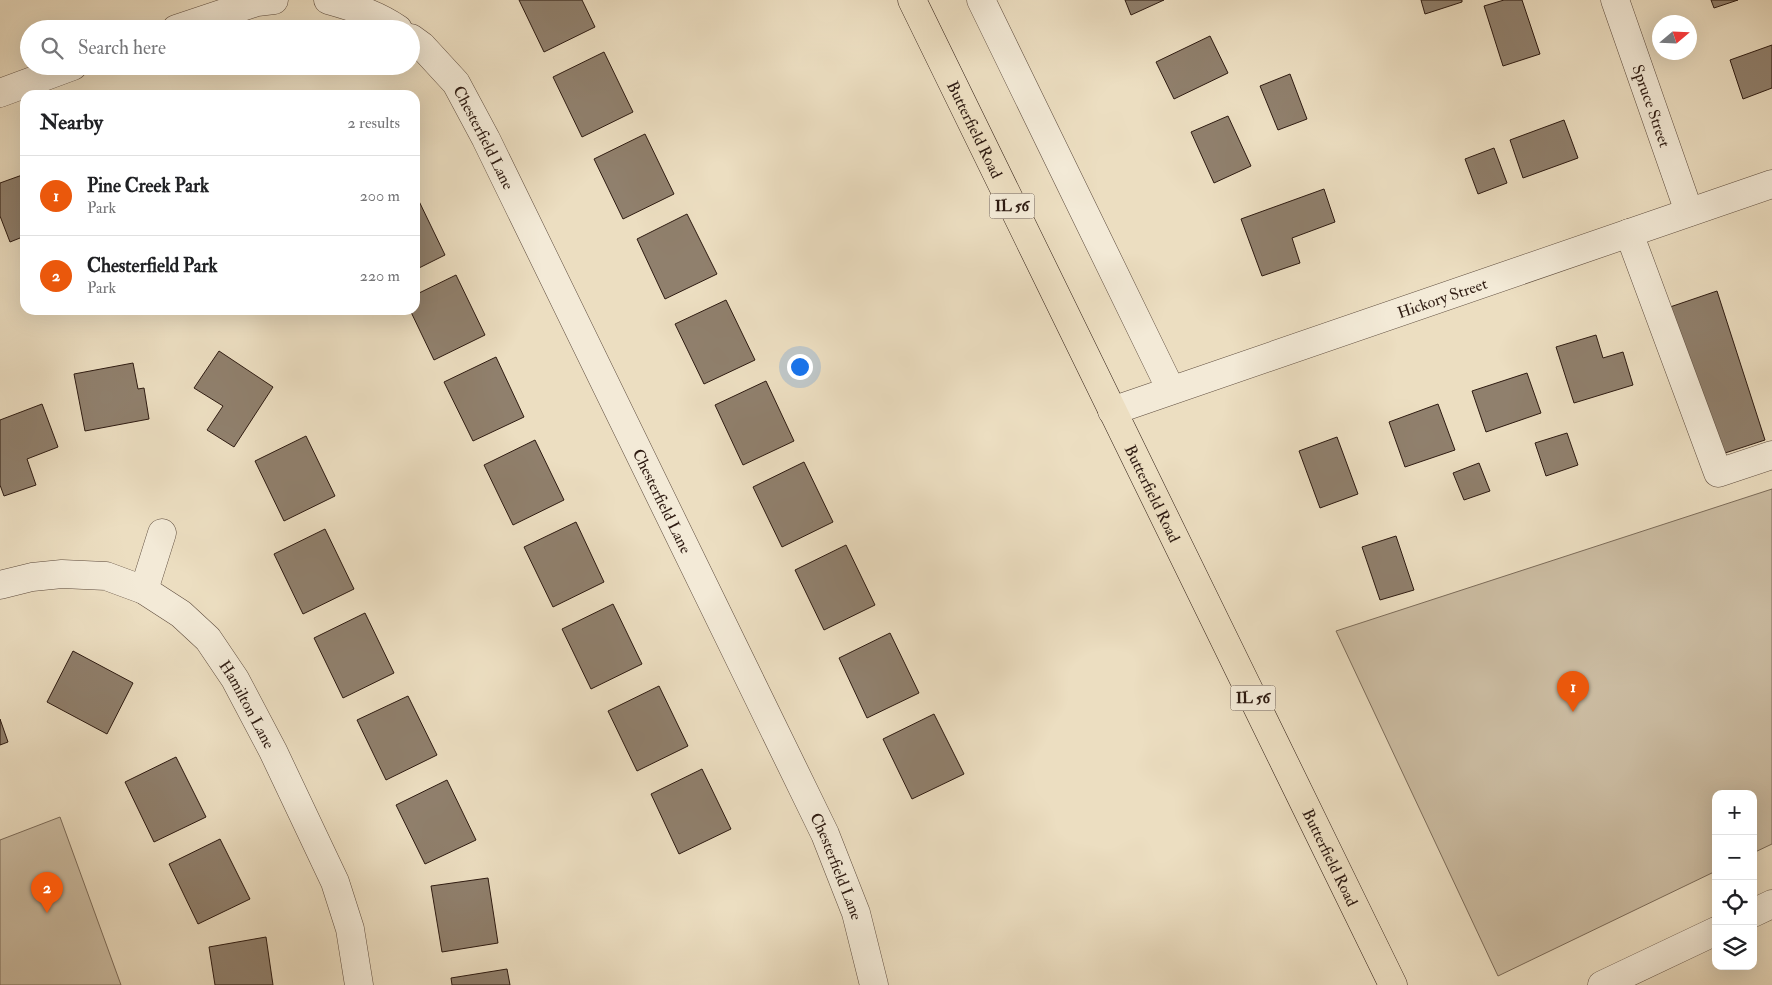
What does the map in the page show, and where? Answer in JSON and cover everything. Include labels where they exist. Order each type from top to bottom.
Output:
[{"type":"main road","name":"Butterfield Road","points":[[912,0],[1394,985]]},
{"type":"street","points":[[203,20],[257,2],[274,0]]},
{"type":"street","points":[[328,0],[362,5],[385,20]]},
{"type":"street","points":[[981,0],[1171,390]]},
{"type":"street","name":"Spruce Street","points":[[1615,0],[1689,212]]},
{"type":"street","name":"Chesterfield Lane","points":[[420,45],[456,83],[494,156],[825,834],[856,913],[874,985]]},
{"type":"street","points":[[0,93],[49,75]]},
{"type":"street","name":"Hickory Street","points":[[1112,411],[1772,184]]},
{"type":"street","points":[[1629,233],[1718,473],[1772,454]]},
{"type":"street","points":[[144,590],[162,533]]},
{"type":"street","name":"Hamilton Lane","points":[[0,585],[32,577],[62,574],[106,576],[144,590],[181,614],[208,640],[235,679],[273,751],[335,882],[350,929],[359,985]]},
{"type":"street","points":[[1757,911],[1772,904]]},
{"type":"street","points":[[1602,985],[1712,933]]},
{"type":"shaded area","points":[[1772,489],[1772,844],[1757,851],[1757,790],[1712,790],[1712,873],[1498,976],[1336,631]]},
{"type":"shaded area","points":[[60,817],[121,985],[0,985],[0,840]]},
{"type":"building","points":[[519,0],[582,0],[595,27],[544,52]]},
{"type":"building","points":[[1125,0],[1164,0],[1131,15]]},
{"type":"building","points":[[1421,0],[1462,0],[1462,2],[1425,14]]},
{"type":"building","points":[[1504,0],[1522,0],[1540,54],[1503,66],[1484,6]]},
{"type":"building","points":[[1711,0],[1738,0],[1714,8]]},
{"type":"building","points":[[1210,36],[1228,73],[1174,99],[1156,62]]},
{"type":"building","points":[[1772,45],[1772,88],[1743,99],[1730,60]]},
{"type":"building","points":[[604,52],[633,112],[582,137],[553,77]]},
{"type":"building","points":[[1290,74],[1307,119],[1278,130],[1260,86]]},
{"type":"building","points":[[1228,116],[1251,166],[1214,183],[1191,132]]},
{"type":"building","points":[[1564,120],[1578,158],[1523,178],[1510,140]]},
{"type":"building","points":[[645,134],[674,194],[623,219],[594,159]]},
{"type":"building","points":[[1494,148],[1507,183],[1478,194],[1465,159]]},
{"type":"building","points":[[20,176],[20,238],[10,242],[0,216],[0,183]]},
{"type":"building","points":[[1324,189],[1335,222],[1292,238],[1300,263],[1262,276],[1241,219]]},
{"type":"building","points":[[420,203],[445,255],[420,268]]},
{"type":"building","points":[[687,214],[717,274],[665,299],[637,239]]},
{"type":"building","points":[[456,275],[485,335],[434,360],[412,315],[420,315],[420,293]]},
{"type":"building","points":[[1717,291],[1765,440],[1719,455],[1670,307]]},
{"type":"building","points":[[726,300],[755,360],[704,384],[675,324]]},
{"type":"building","points":[[1596,335],[1603,358],[1623,352],[1633,385],[1574,403],[1556,347]]},
{"type":"building","points":[[219,351],[273,387],[234,447],[207,430],[223,406],[194,388]]},
{"type":"building","points":[[496,357],[524,417],[473,441],[444,382]]},
{"type":"building","points":[[133,363],[138,389],[144,388],[149,419],[85,431],[74,374]]},
{"type":"building","points":[[1527,373],[1541,413],[1486,432],[1472,391]]},
{"type":"building","points":[[766,381],[794,441],[743,465],[715,405]]},
{"type":"building","points":[[42,404],[58,447],[27,459],[36,485],[4,496],[0,485],[0,420]]},
{"type":"building","points":[[1438,404],[1455,450],[1405,467],[1389,422]]},
{"type":"building","points":[[1567,433],[1578,465],[1546,476],[1535,443]]},
{"type":"building","points":[[306,436],[335,496],[284,521],[255,461]]},
{"type":"building","points":[[1337,437],[1358,494],[1320,508],[1299,451]]},
{"type":"building","points":[[535,440],[564,500],[513,525],[484,465]]},
{"type":"building","points":[[804,462],[833,522],[782,547],[753,487]]},
{"type":"building","points":[[1479,463],[1490,491],[1464,500],[1453,473]]},
{"type":"building","points":[[576,522],[604,582],[553,607],[524,547]]},
{"type":"building","points":[[325,529],[354,589],[303,614],[274,554]]},
{"type":"building","points":[[1396,536],[1414,590],[1380,600],[1362,547]]},
{"type":"building","points":[[846,545],[875,605],[824,630],[795,570]]},
{"type":"building","points":[[613,604],[642,664],[591,689],[562,629]]},
{"type":"building","points":[[365,613],[394,673],[343,698],[314,638]]},
{"type":"building","points":[[890,633],[919,693],[867,718],[839,658]]},
{"type":"building","points":[[73,651],[133,683],[107,734],[47,702]]},
{"type":"building","points":[[659,686],[688,746],[637,771],[608,711]]},
{"type":"building","points":[[408,696],[437,755],[386,780],[357,720]]},
{"type":"building","points":[[934,714],[964,774],[912,799],[883,739]]},
{"type":"building","points":[[0,719],[8,742],[0,745]]},
{"type":"building","points":[[176,757],[206,817],[154,842],[125,782]]},
{"type":"building","points":[[702,769],[731,829],[679,854],[651,794]]},
{"type":"building","points":[[447,780],[476,840],[425,864],[396,805]]},
{"type":"building","points":[[220,839],[250,899],[198,924],[169,864]]},
{"type":"building","points":[[488,878],[498,943],[442,952],[431,886]]},
{"type":"building","points":[[266,937],[273,985],[215,985],[209,947]]},
{"type":"building","points":[[507,969],[510,985],[452,985],[451,978]]},
{"type":"place","name":"Pine Creek Park","points":[[1573,712]]},
{"type":"place","name":"Chesterfield Park","points":[[47,913]]}]
